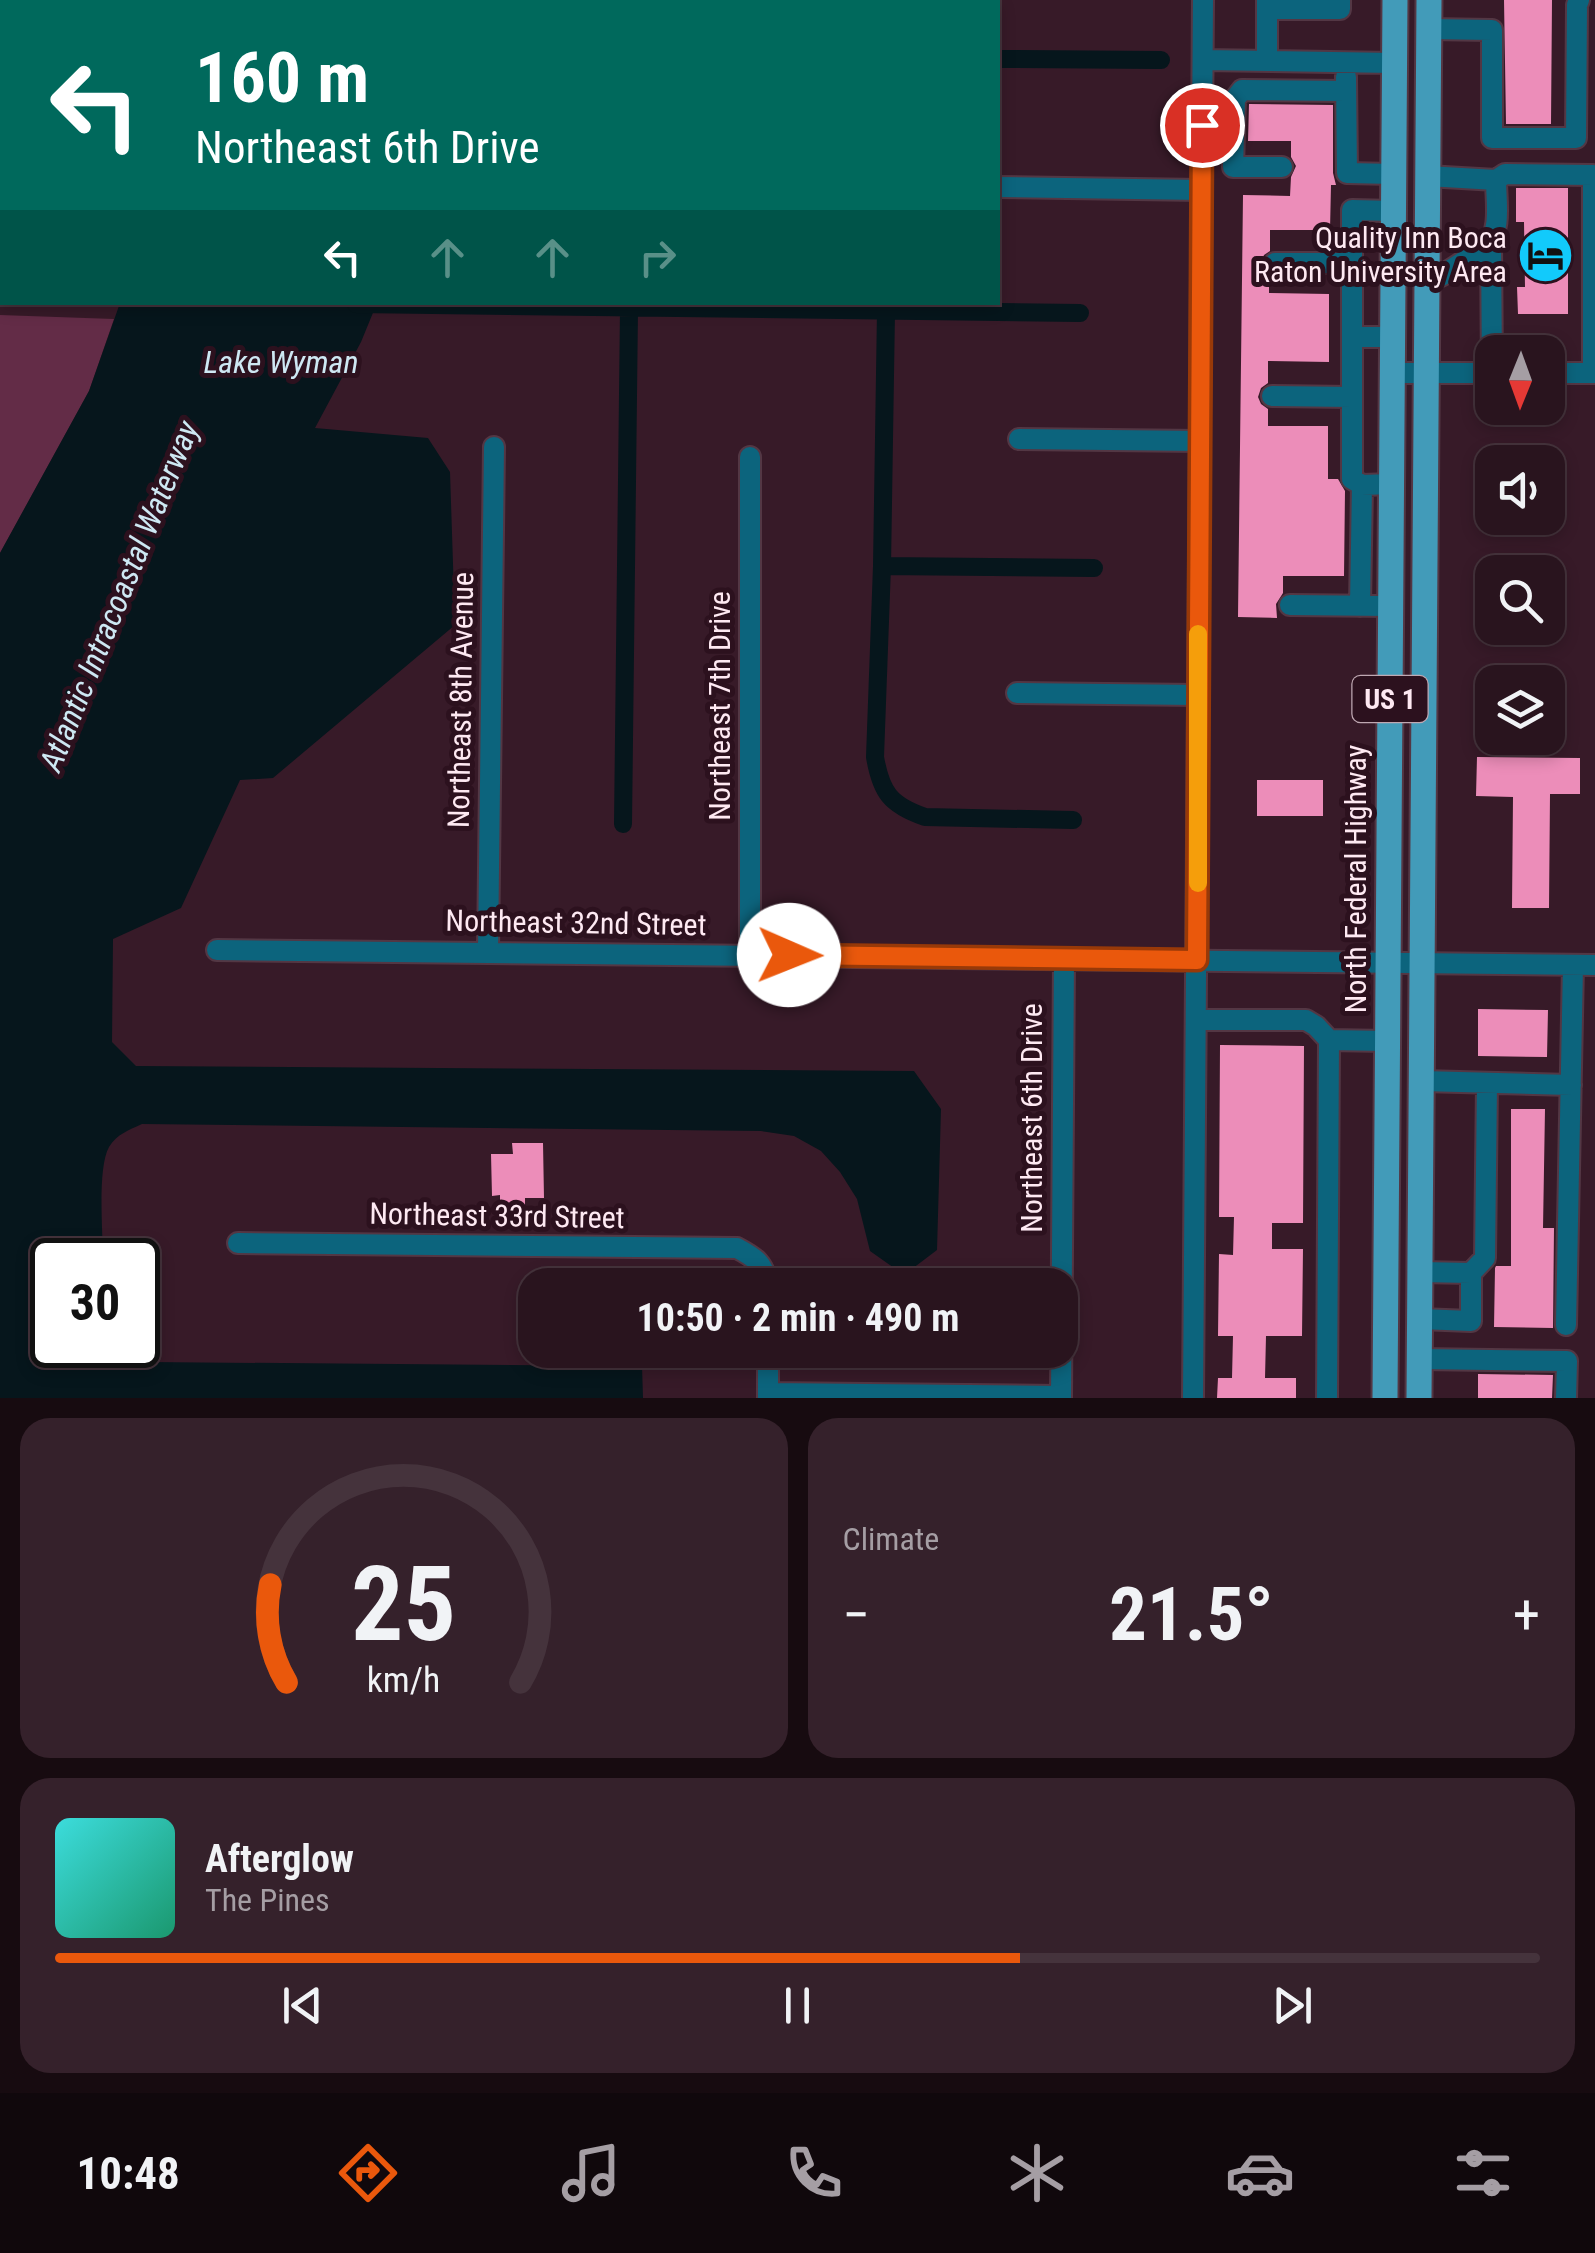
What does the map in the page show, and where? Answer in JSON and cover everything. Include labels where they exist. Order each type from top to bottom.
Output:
[{"type":"main road","name":"North Federal Highway","points":[[1385,1398],[1395,0]]},
{"type":"main road","name":"US 1","points":[[1419,1398],[1429,0]]},
{"type":"street","points":[[1192,1398],[1203,0]]},
{"type":"street","points":[[1249,90],[1267,5],[1340,9],[1340,0]]},
{"type":"street","points":[[1428,29],[1492,30],[1492,138],[1576,138],[1579,0]]},
{"type":"street","points":[[1202,60],[1394,64]]},
{"type":"street","points":[[1346,62],[1347,173],[1394,174]]},
{"type":"street","points":[[1282,166],[1234,167],[1234,99],[1242,90],[1346,91]]},
{"type":"street","points":[[1427,176],[1496,180],[1505,174],[1593,175],[1594,373],[1565,373]]},
{"type":"street","points":[[1492,335],[1491,242],[1496,225],[1496,180]]},
{"type":"street","points":[[1000,187],[1202,190]]},
{"type":"street","points":[[1392,484],[1362,485],[1352,479],[1352,210],[1394,211]]},
{"type":"street","points":[[1426,276],[1441,276],[1491,242]]},
{"type":"street","points":[[1275,263],[1352,263]]},
{"type":"street","points":[[1352,337],[1393,337]]},
{"type":"street","points":[[1392,372],[1475,373]]},
{"type":"street","points":[[1272,396],[1352,397]]},
{"type":"street","points":[[1019,439],[1200,441]]},
{"type":"street","name":"Northeast 8th Avenue","points":[[488,952],[494,448]]},
{"type":"street","name":"Northeast 7th Drive","points":[[750,457],[750,955]]},
{"type":"street","points":[[1360,606],[1362,485]]},
{"type":"street","points":[[1362,532],[1391,532]]},
{"type":"street","points":[[1290,606],[1390,606]]},
{"type":"street","points":[[1017,693],[1198,695]]},
{"type":"street","name":"Northeast 32nd Street","points":[[216,950],[1595,965]]},
{"type":"street","name":"Northeast 6th Drive","points":[[1060,1397],[1064,958]]},
{"type":"street","points":[[1566,1325],[1572,965]]},
{"type":"street","points":[[1197,1020],[1306,1020],[1329,1040],[1327,1398]]},
{"type":"street","points":[[1329,1040],[1387,1041]]},
{"type":"street","points":[[1422,1081],[1572,1086]]},
{"type":"street","points":[[1420,1320],[1470,1321],[1472,1273],[1485,1258],[1486,1083]]},
{"type":"street","name":"Northeast 33rd Street","points":[[238,1244],[737,1248],[754,1257],[762,1268]]},
{"type":"street","points":[[1420,1272],[1472,1273]]},
{"type":"street","points":[[1420,1358],[1566,1362],[1566,1398]]},
{"type":"street","points":[[768,1368],[768,1396],[1060,1397]]},
{"type":"shaded area","points":[[0,315],[114,319],[89,391],[0,553]]},
{"type":"water","points":[[119,305],[376,305],[315,428],[428,438],[450,472],[455,625],[273,778],[240,780],[181,908],[113,939],[112,1042],[136,1066],[914,1071],[941,1109],[937,1250],[913,1268],[894,1268],[870,1251],[857,1199],[840,1172],[821,1151],[794,1136],[761,1131],[142,1124],[116,1139],[105,1157],[103,1238],[30,1238],[30,1368],[160,1368],[160,1362],[642,1368],[643,1398],[0,1398],[0,553],[89,391]]},
{"type":"building","points":[[1504,0],[1552,0],[1551,124],[1506,124]]},
{"type":"building","points":[[1249,104],[1333,105],[1336,185],[1331,185],[1330,230],[1270,230],[1270,251],[1261,262],[1269,275],[1269,293],[1329,294],[1329,362],[1268,361],[1268,383],[1258,397],[1268,409],[1268,426],[1328,426],[1328,479],[1338,479],[1345,491],[1344,576],[1283,576],[1277,618],[1238,617],[1243,195],[1290,196],[1296,166],[1291,157],[1291,141],[1248,141]]},
{"type":"building","name":"Quality Inn Boca Raton University Area","points":[[1516,188],[1568,188],[1568,314],[1518,314],[1517,287],[1525,287],[1524,222],[1516,222]]},
{"type":"building","points":[[1477,757],[1580,758],[1580,794],[1550,794],[1549,908],[1512,908],[1513,797],[1476,796]]},
{"type":"building","points":[[1257,780],[1323,780],[1323,816],[1257,816]]},
{"type":"building","points":[[1478,1009],[1548,1010],[1547,1057],[1478,1056]]},
{"type":"building","points":[[1220,1045],[1304,1046],[1303,1223],[1272,1223],[1272,1249],[1303,1249],[1302,1336],[1266,1336],[1265,1378],[1296,1378],[1296,1398],[1217,1398],[1218,1378],[1232,1378],[1233,1336],[1218,1336],[1219,1254],[1233,1255],[1234,1217],[1219,1217]]},
{"type":"building","points":[[1511,1109],[1545,1109],[1543,1228],[1554,1228],[1553,1328],[1494,1327],[1495,1268],[1511,1266]]},
{"type":"building","points":[[512,1143],[543,1143],[544,1198],[525,1198],[525,1205],[500,1205],[500,1195],[492,1196],[491,1154],[513,1154]]},
{"type":"building","points":[[1478,1374],[1553,1375],[1552,1398],[1478,1398]]},
{"type":"waterway","points":[[1000,59],[1161,60]]},
{"type":"waterway","points":[[436,305],[1080,313]]},
{"type":"waterway","points":[[623,824],[629,309]]},
{"type":"waterway","points":[[886,311],[875,757],[880,779],[895,802],[925,817],[1073,820]]},
{"type":"waterway","points":[[882,566],[1094,568]]},
{"type":"slow traffic","points":[[1198,634],[1198,883]]},
{"type":"place","name":"Quality Inn Boca Raton University Area","points":[[1546,255]]},
{"type":"route","points":[[789,955],[1197,960],[1202,125]]},
{"type":"water label","name":"Lake Wyman","points":[[281,362]]},
{"type":"water label","name":"Atlantic Intracoastal Waterway","points":[[119,596]]}]
